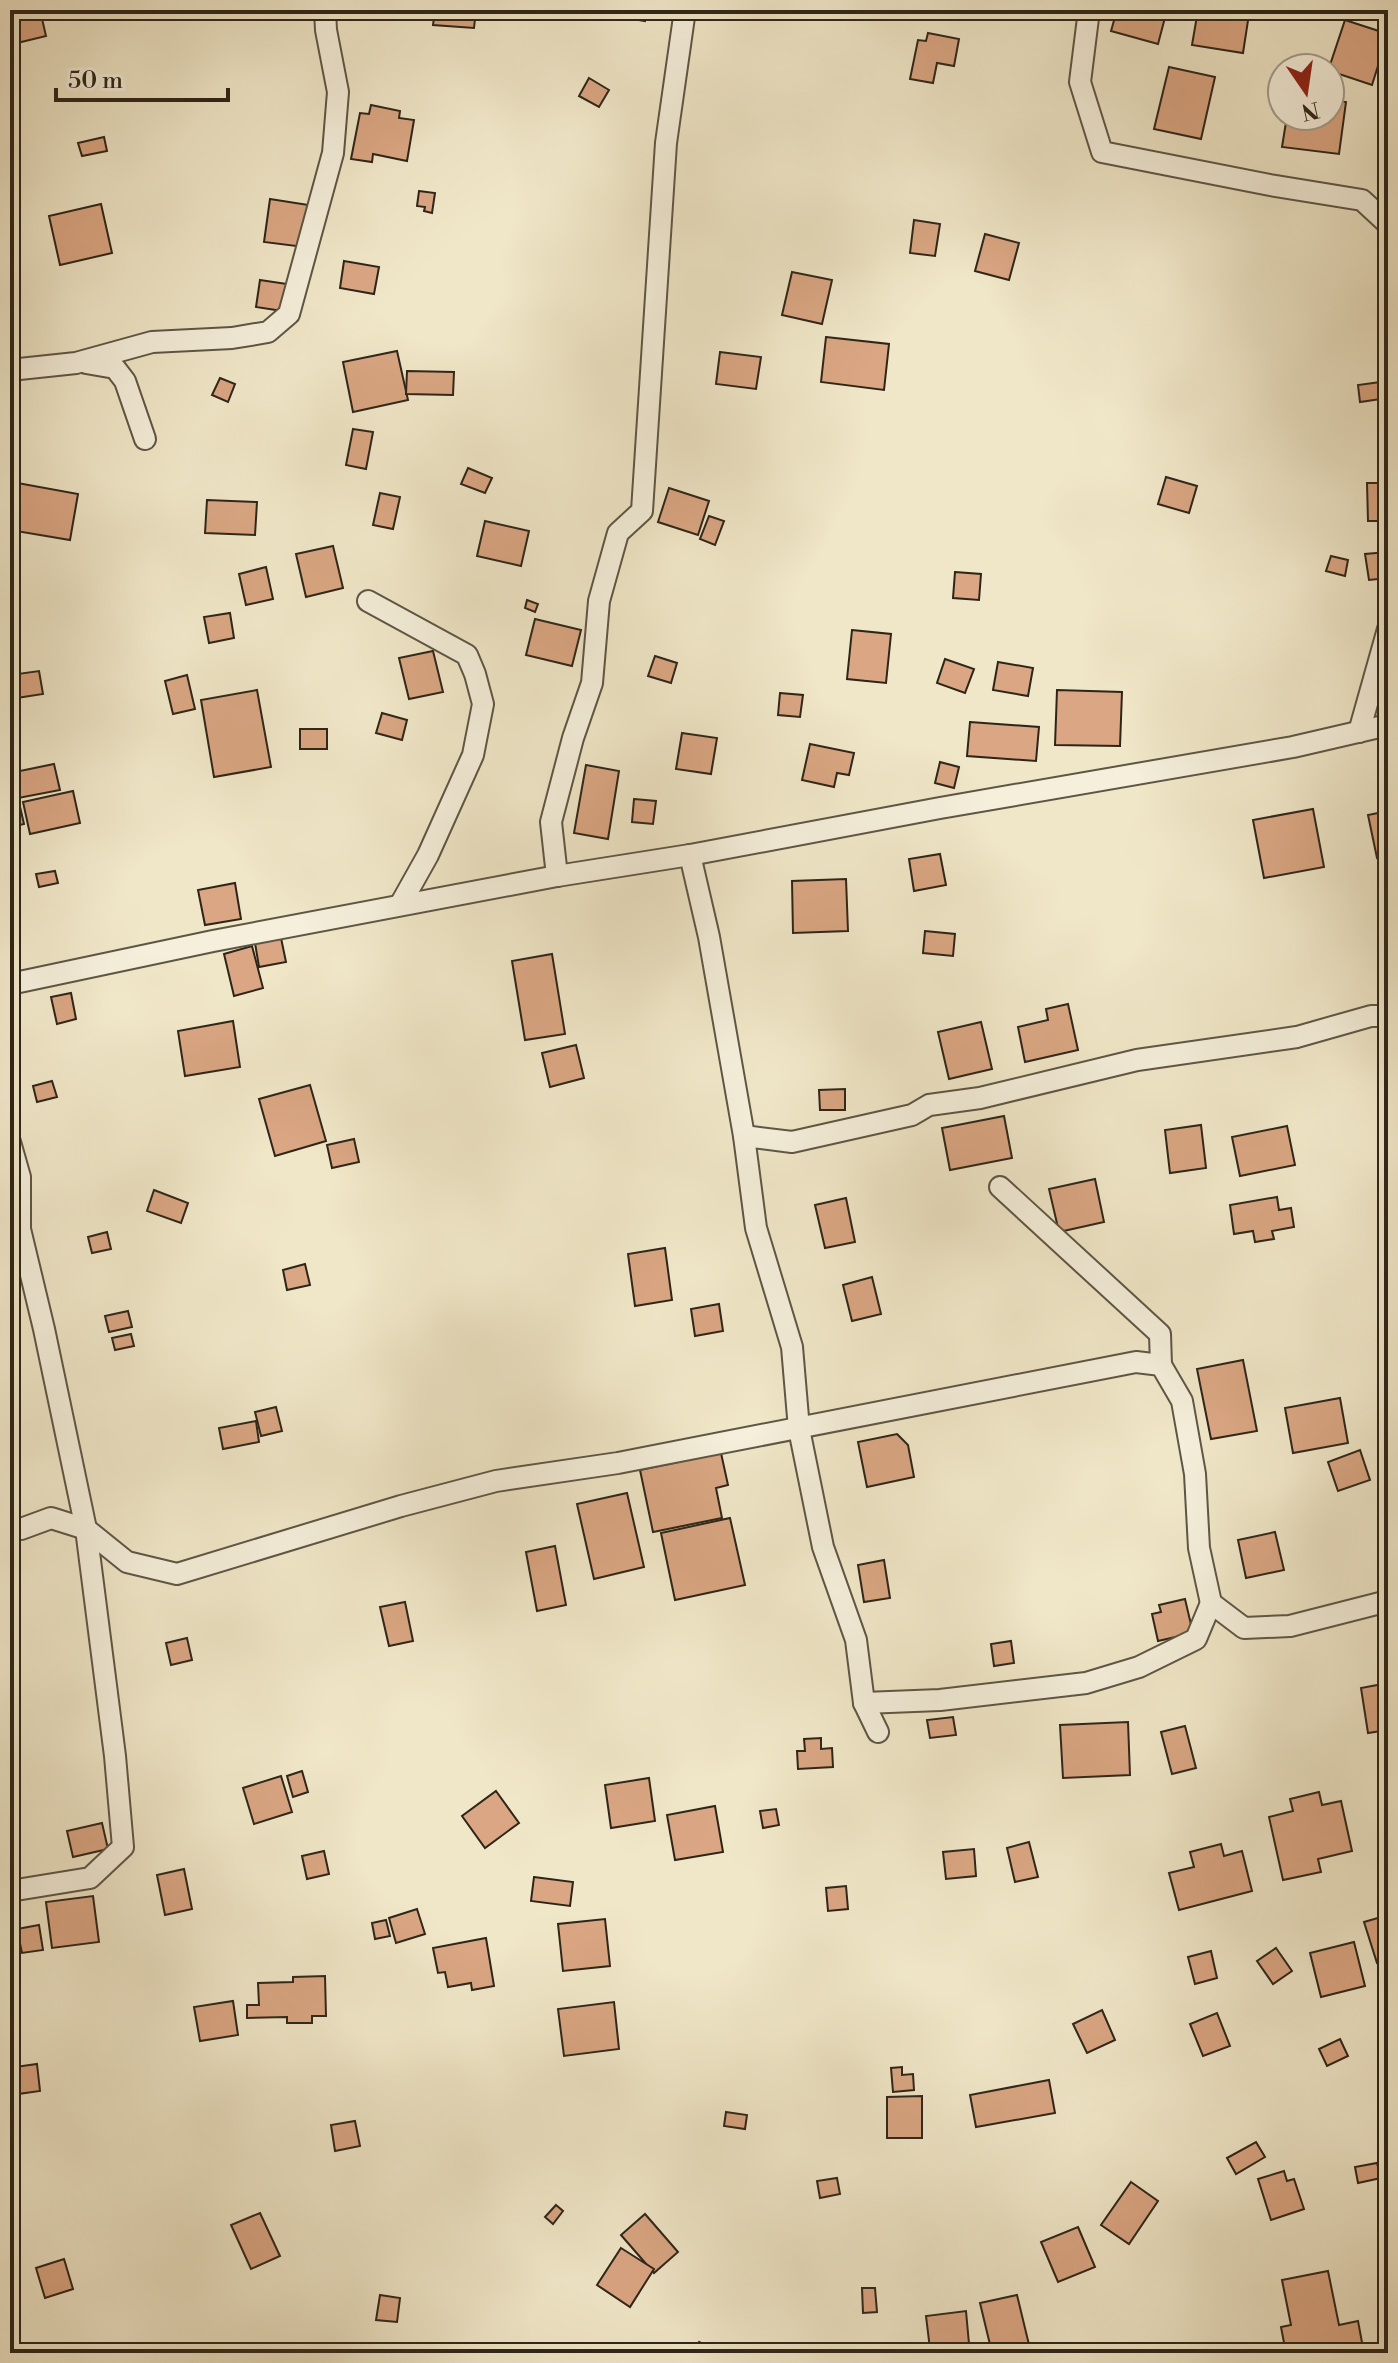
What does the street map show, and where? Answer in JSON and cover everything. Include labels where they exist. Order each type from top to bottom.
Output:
[{"type":"street","points":[[76,363],[152,342],[232,338],[268,332],[289,314],[333,153],[338,92],[325,10]]},
{"type":"street","points":[[557,876],[551,822],[573,738],[592,683],[599,601],[618,533],[642,511],[666,143],[685,10]]},
{"type":"street","points":[[1089,10],[1080,82],[1102,152],[1362,200],[1388,224]]},
{"type":"street","points":[[10,370],[76,363],[115,368],[125,381],[145,439]]},
{"type":"street","points":[[368,601],[467,655],[483,704],[473,755],[428,855],[400,905]]},
{"type":"street","points":[[1359,732],[1388,629]]},
{"type":"street","points":[[10,984],[400,905],[1293,747],[1388,725]]},
{"type":"street","points":[[690,855],[709,937],[744,1136],[756,1228],[792,1347],[799,1429],[823,1547],[856,1640],[864,1703],[878,1732]]},
{"type":"street","points":[[744,1136],[792,1142],[912,1115],[929,1105],[980,1098],[1137,1060],[1297,1037],[1371,1016],[1388,1016]]},
{"type":"street","points":[[10,1142],[20,1177],[20,1229],[48,1344],[86,1529],[115,1756],[123,1847],[90,1878],[10,1891]]},
{"type":"street","points":[[864,1703],[940,1700],[1086,1683],[1139,1667],[1196,1639],[1211,1603],[1199,1548],[1195,1474],[1182,1401],[1161,1365],[1160,1334],[1000,1187]]},
{"type":"street","points":[[21,1529],[51,1518],[86,1529],[127,1562],[177,1574],[401,1506],[496,1481],[618,1463],[1136,1362],[1161,1365]]},
{"type":"street","points":[[1211,1603],[1244,1628],[1290,1626],[1388,1601]]},
{"type":"building","points":[[10,10],[40,10],[46,36],[13,44]]},
{"type":"building","points":[[435,10],[476,10],[474,28],[433,25]]},
{"type":"building","points":[[616,10],[648,10],[645,21],[615,16]]},
{"type":"building","points":[[1117,10],[1167,10],[1158,44],[1111,31]]},
{"type":"building","points":[[1198,10],[1249,14],[1243,53],[1192,45]]},
{"type":"building","points":[[1345,20],[1388,34],[1372,85],[1346,76],[1346,52],[1334,52]]},
{"type":"building","points":[[928,33],[959,39],[954,66],[937,63],[933,83],[910,79],[918,40],[926,41]]},
{"type":"building","points":[[1169,67],[1215,77],[1201,139],[1154,129]]},
{"type":"building","points":[[589,78],[609,90],[599,107],[579,96]]},
{"type":"building","points":[[371,105],[400,111],[399,118],[414,120],[407,161],[373,154],[372,162],[351,159],[360,113],[369,114]]},
{"type":"building","points":[[1284,132],[1342,132],[1339,154],[1282,147]]},
{"type":"building","points":[[104,137],[107,151],[82,156],[78,143]]},
{"type":"building","points":[[419,191],[435,193],[432,213],[424,211],[425,207],[417,206]]},
{"type":"building","points":[[270,199],[315,206],[304,247],[264,242]]},
{"type":"building","points":[[101,204],[112,253],[60,265],[49,216]]},
{"type":"building","points":[[914,220],[940,224],[935,256],[910,253]]},
{"type":"building","points":[[985,234],[1019,243],[1009,280],[975,271]]},
{"type":"building","points":[[344,261],[379,267],[374,294],[340,288]]},
{"type":"building","points":[[792,272],[832,280],[822,324],[782,315]]},
{"type":"building","points":[[260,280],[294,285],[289,312],[256,307]]},
{"type":"building","points":[[826,337],[889,344],[884,390],[821,382]]},
{"type":"building","points":[[397,351],[408,400],[353,412],[343,362]]},
{"type":"building","points":[[720,352],[761,357],[756,389],[716,384]]},
{"type":"building","points":[[407,371],[454,372],[453,395],[406,394]]},
{"type":"building","points":[[220,378],[235,384],[228,402],[212,395]]},
{"type":"building","points":[[1388,381],[1388,398],[1360,402],[1358,385]]},
{"type":"building","points":[[353,429],[373,432],[366,469],[346,465]]},
{"type":"building","points":[[468,468],[492,478],[485,493],[461,484]]},
{"type":"building","points":[[1166,477],[1197,486],[1189,513],[1158,504]]},
{"type":"building","points":[[12,482],[78,494],[70,540],[10,530]]},
{"type":"building","points":[[1367,483],[1388,483],[1388,521],[1368,521]]},
{"type":"building","points":[[669,488],[709,501],[698,535],[658,522]]},
{"type":"building","points":[[380,493],[400,497],[393,529],[373,525]]},
{"type":"building","points":[[207,500],[257,502],[255,535],[205,533]]},
{"type":"building","points":[[709,516],[724,521],[715,545],[700,539]]},
{"type":"building","points":[[485,521],[529,531],[521,566],[477,556]]},
{"type":"building","points":[[333,546],[343,588],[306,597],[296,554]]},
{"type":"building","points":[[1388,552],[1388,578],[1369,580],[1365,554]]},
{"type":"building","points":[[1331,556],[1348,560],[1345,576],[1326,571]]},
{"type":"building","points":[[266,567],[273,599],[246,605],[239,574]]},
{"type":"building","points":[[955,572],[981,574],[979,600],[953,598]]},
{"type":"building","points":[[527,600],[538,604],[535,612],[525,608]]},
{"type":"building","points":[[230,613],[234,638],[209,643],[204,617]]},
{"type":"building","points":[[535,619],[581,630],[572,666],[526,655]]},
{"type":"building","points":[[852,630],[891,634],[886,683],[847,679]]},
{"type":"building","points":[[433,651],[443,692],[409,699],[399,658]]},
{"type":"building","points":[[655,656],[677,663],[671,683],[648,676]]},
{"type":"building","points":[[945,659],[974,669],[965,693],[937,683]]},
{"type":"building","points":[[998,662],[1033,668],[1028,696],[993,690]]},
{"type":"building","points":[[39,671],[43,694],[10,699],[10,675]]},
{"type":"building","points":[[187,675],[195,709],[173,714],[165,681]]},
{"type":"building","points":[[257,690],[271,767],[214,777],[201,700]]},
{"type":"building","points":[[1057,690],[1122,692],[1120,746],[1055,745]]},
{"type":"building","points":[[780,693],[803,695],[800,717],[778,715]]},
{"type":"building","points":[[382,713],[407,720],[402,740],[376,733]]},
{"type":"building","points":[[970,722],[1039,727],[1036,761],[967,756]]},
{"type":"building","points":[[300,729],[327,729],[327,749],[300,749]]},
{"type":"building","points":[[682,733],[717,738],[711,774],[676,769]]},
{"type":"building","points":[[810,744],[854,753],[849,775],[837,773],[834,787],[802,780]]},
{"type":"building","points":[[940,762],[959,767],[954,788],[935,783]]},
{"type":"building","points":[[54,764],[60,790],[18,798],[24,824],[10,827],[10,773]]},
{"type":"building","points":[[586,765],[619,771],[608,839],[574,833]]},
{"type":"building","points":[[73,791],[80,823],[30,834],[23,802]]},
{"type":"building","points":[[634,799],[656,801],[653,824],[632,822]]},
{"type":"building","points":[[1313,809],[1324,867],[1264,878],[1253,820]]},
{"type":"building","points":[[1388,811],[1388,855],[1377,858],[1368,815]]},
{"type":"building","points":[[940,854],[946,885],[914,891],[909,859]]},
{"type":"building","points":[[55,871],[58,883],[39,887],[36,874]]},
{"type":"building","points":[[846,879],[848,931],[793,933],[792,881]]},
{"type":"building","points":[[235,883],[241,919],[205,925],[198,890]]},
{"type":"building","points":[[925,931],[955,934],[953,956],[923,953]]},
{"type":"building","points":[[281,938],[286,962],[259,967],[255,943]]},
{"type":"building","points":[[252,946],[263,988],[234,996],[224,954]]},
{"type":"building","points":[[552,954],[565,1034],[525,1040],[512,961]]},
{"type":"building","points":[[71,993],[76,1019],[57,1024],[51,997]]},
{"type":"building","points":[[1068,1004],[1078,1050],[1025,1062],[1018,1027],[1048,1020],[1046,1009]]},
{"type":"building","points":[[233,1021],[240,1067],[185,1076],[178,1031]]},
{"type":"building","points":[[981,1022],[992,1069],[949,1079],[938,1032]]},
{"type":"building","points":[[576,1045],[584,1078],[550,1087],[542,1053]]},
{"type":"building","points":[[52,1081],[57,1097],[37,1102],[33,1086]]},
{"type":"building","points":[[310,1085],[326,1141],[275,1156],[259,1099]]},
{"type":"building","points":[[845,1089],[845,1110],[820,1110],[819,1090]]},
{"type":"building","points":[[1004,1116],[1012,1158],[950,1170],[942,1128]]},
{"type":"building","points":[[1201,1125],[1206,1168],[1170,1173],[1165,1130]]},
{"type":"building","points":[[1287,1126],[1295,1165],[1240,1176],[1232,1137]]},
{"type":"building","points":[[354,1139],[359,1162],[332,1168],[327,1145]]},
{"type":"building","points":[[1095,1179],[1104,1222],[1059,1232],[1049,1189]]},
{"type":"building","points":[[154,1190],[188,1203],[181,1223],[147,1211]]},
{"type":"building","points":[[1277,1197],[1279,1210],[1291,1208],[1294,1227],[1272,1231],[1274,1239],[1255,1242],[1253,1231],[1234,1234],[1230,1205]]},
{"type":"building","points":[[846,1198],[855,1242],[825,1248],[815,1205]]},
{"type":"building","points":[[107,1232],[111,1249],[92,1253],[88,1237]]},
{"type":"building","points":[[665,1248],[672,1300],[635,1306],[628,1254]]},
{"type":"building","points":[[305,1264],[310,1285],[287,1290],[283,1270]]},
{"type":"building","points":[[872,1277],[881,1314],[852,1321],[843,1285]]},
{"type":"building","points":[[719,1304],[723,1331],[695,1336],[691,1309]]},
{"type":"building","points":[[128,1311],[132,1327],[109,1332],[105,1316]]},
{"type":"building","points":[[131,1334],[134,1346],[115,1350],[112,1338]]},
{"type":"building","points":[[1243,1360],[1257,1431],[1211,1439],[1197,1369]]},
{"type":"building","points":[[1340,1398],[1348,1443],[1293,1453],[1285,1408]]},
{"type":"building","points":[[276,1407],[282,1431],[261,1436],[255,1412]]},
{"type":"building","points":[[256,1421],[259,1442],[223,1449],[219,1428]]},
{"type":"building","points":[[897,1434],[908,1445],[914,1477],[867,1487],[858,1442]]},
{"type":"building","points":[[1360,1450],[1370,1480],[1338,1491],[1328,1462]]},
{"type":"building","points":[[721,1453],[728,1485],[716,1488],[722,1518],[653,1532],[640,1470]]},
{"type":"building","points":[[627,1493],[644,1567],[594,1579],[577,1504]]},
{"type":"building","points":[[730,1518],[745,1585],[675,1600],[661,1533]]},
{"type":"building","points":[[1275,1532],[1284,1570],[1246,1578],[1238,1540]]},
{"type":"building","points":[[555,1546],[566,1605],[537,1611],[526,1552]]},
{"type":"building","points":[[884,1560],[890,1598],[864,1602],[858,1565]]},
{"type":"building","points":[[1185,1599],[1193,1633],[1158,1641],[1152,1614],[1161,1612],[1159,1605]]},
{"type":"building","points":[[405,1602],[413,1641],[389,1646],[380,1607]]},
{"type":"building","points":[[187,1638],[192,1660],[171,1665],[166,1643]]},
{"type":"building","points":[[1011,1641],[1014,1663],[994,1666],[991,1644]]},
{"type":"building","points":[[1388,1683],[1388,1730],[1368,1733],[1361,1688]]},
{"type":"building","points":[[953,1717],[956,1735],[930,1738],[927,1720]]},
{"type":"building","points":[[1128,1722],[1130,1775],[1063,1778],[1060,1725]]},
{"type":"building","points":[[1185,1726],[1196,1768],[1172,1774],[1161,1732]]},
{"type":"building","points":[[821,1738],[821,1749],[832,1748],[833,1767],[798,1769],[797,1751],[805,1751],[804,1739]]},
{"type":"building","points":[[302,1771],[308,1792],[293,1797],[287,1776]]},
{"type":"building","points":[[281,1776],[292,1812],[254,1824],[243,1788]]},
{"type":"building","points":[[649,1778],[655,1821],[611,1828],[605,1785]]},
{"type":"building","points":[[496,1791],[519,1823],[485,1848],[462,1816]]},
{"type":"building","points":[[1319,1792],[1322,1805],[1341,1801],[1352,1851],[1318,1859],[1321,1872],[1283,1880],[1269,1817],[1293,1811],[1290,1799]]},
{"type":"building","points":[[715,1806],[723,1852],[675,1860],[667,1815]]},
{"type":"building","points":[[776,1809],[779,1825],[763,1828],[760,1811]]},
{"type":"building","points":[[102,1823],[108,1849],[73,1857],[67,1831]]},
{"type":"building","points":[[1029,1842],[1038,1877],[1015,1882],[1007,1848]]},
{"type":"building","points":[[1221,1844],[1224,1856],[1242,1851],[1252,1891],[1179,1910],[1169,1873],[1194,1867],[1190,1852]]},
{"type":"building","points":[[974,1849],[976,1876],[946,1879],[943,1852]]},
{"type":"building","points":[[324,1851],[329,1874],[307,1879],[302,1856]]},
{"type":"building","points":[[184,1869],[192,1909],[165,1915],[157,1875]]},
{"type":"building","points":[[534,1877],[573,1882],[570,1906],[531,1901]]},
{"type":"building","points":[[846,1886],[848,1909],[828,1911],[826,1888]]},
{"type":"building","points":[[93,1896],[99,1942],[52,1948],[46,1902]]},
{"type":"building","points":[[417,1909],[425,1934],[396,1943],[389,1918]]},
{"type":"building","points":[[1388,1915],[1388,1960],[1377,1963],[1364,1922]]},
{"type":"building","points":[[605,1919],[610,1966],[563,1971],[558,1924]]},
{"type":"building","points":[[386,1920],[390,1936],[375,1939],[372,1923]]},
{"type":"building","points":[[39,1925],[43,1950],[22,1953],[17,1929]]},
{"type":"building","points":[[486,1938],[494,1986],[472,1990],[471,1983],[448,1987],[445,1972],[438,1973],[433,1948]]},
{"type":"building","points":[[1354,1942],[1365,1986],[1321,1997],[1310,1953]]},
{"type":"building","points":[[1276,1948],[1292,1971],[1273,1984],[1257,1961]]},
{"type":"building","points":[[1211,1951],[1217,1978],[1195,1984],[1188,1957]]},
{"type":"building","points":[[325,1976],[326,2016],[312,2016],[312,2023],[287,2023],[287,2017],[247,2018],[247,2005],[259,2005],[258,1983],[293,1982],[293,1977]]},
{"type":"building","points":[[233,2001],[238,2035],[200,2041],[194,2007]]},
{"type":"building","points":[[614,2002],[619,2049],[564,2056],[558,2009]]},
{"type":"building","points":[[1102,2010],[1115,2040],[1087,2053],[1073,2024]]},
{"type":"building","points":[[1217,2013],[1230,2046],[1203,2056],[1190,2024]]},
{"type":"building","points":[[1340,2039],[1348,2056],[1327,2066],[1319,2049]]},
{"type":"building","points":[[37,2064],[40,2091],[18,2094],[15,2067]]},
{"type":"building","points":[[902,2067],[902,2075],[913,2074],[914,2090],[893,2092],[891,2068]]},
{"type":"building","points":[[1049,2080],[1055,2113],[976,2127],[970,2095]]},
{"type":"building","points":[[922,2096],[922,2138],[887,2138],[887,2097]]},
{"type":"building","points":[[726,2112],[747,2115],[745,2129],[724,2126]]},
{"type":"building","points":[[355,2121],[360,2146],[335,2151],[331,2125]]},
{"type":"building","points":[[1256,2142],[1265,2157],[1236,2174],[1227,2158]]},
{"type":"building","points":[[1377,2163],[1381,2178],[1358,2183],[1355,2167]]},
{"type":"building","points":[[1284,2171],[1287,2181],[1294,2179],[1304,2209],[1271,2220],[1258,2179]]},
{"type":"building","points":[[837,2178],[840,2194],[820,2198],[817,2181]]},
{"type":"building","points":[[1131,2182],[1158,2201],[1129,2244],[1101,2225]]},
{"type":"building","points":[[556,2205],[563,2211],[553,2224],[545,2217]]},
{"type":"building","points":[[260,2213],[280,2256],[251,2269],[231,2225]]},
{"type":"building","points":[[645,2214],[678,2252],[654,2273],[621,2235]]},
{"type":"building","points":[[1078,2227],[1095,2267],[1058,2282],[1041,2242]]},
{"type":"building","points":[[621,2248],[654,2269],[630,2307],[597,2285]]},
{"type":"building","points":[[64,2259],[73,2289],[45,2298],[36,2268]]},
{"type":"building","points":[[1328,2271],[1339,2325],[1358,2321],[1364,2353],[1286,2353],[1281,2327],[1291,2325],[1282,2280]]},
{"type":"building","points":[[862,2288],[875,2288],[877,2312],[863,2313]]},
{"type":"building","points":[[380,2295],[400,2298],[397,2322],[376,2320]]},
{"type":"building","points":[[1017,2295],[1031,2353],[992,2353],[980,2303]]},
{"type":"building","points":[[966,2311],[969,2344],[930,2349],[926,2316]]},
{"type":"building","points":[[699,2342],[720,2353],[693,2353]]}]
